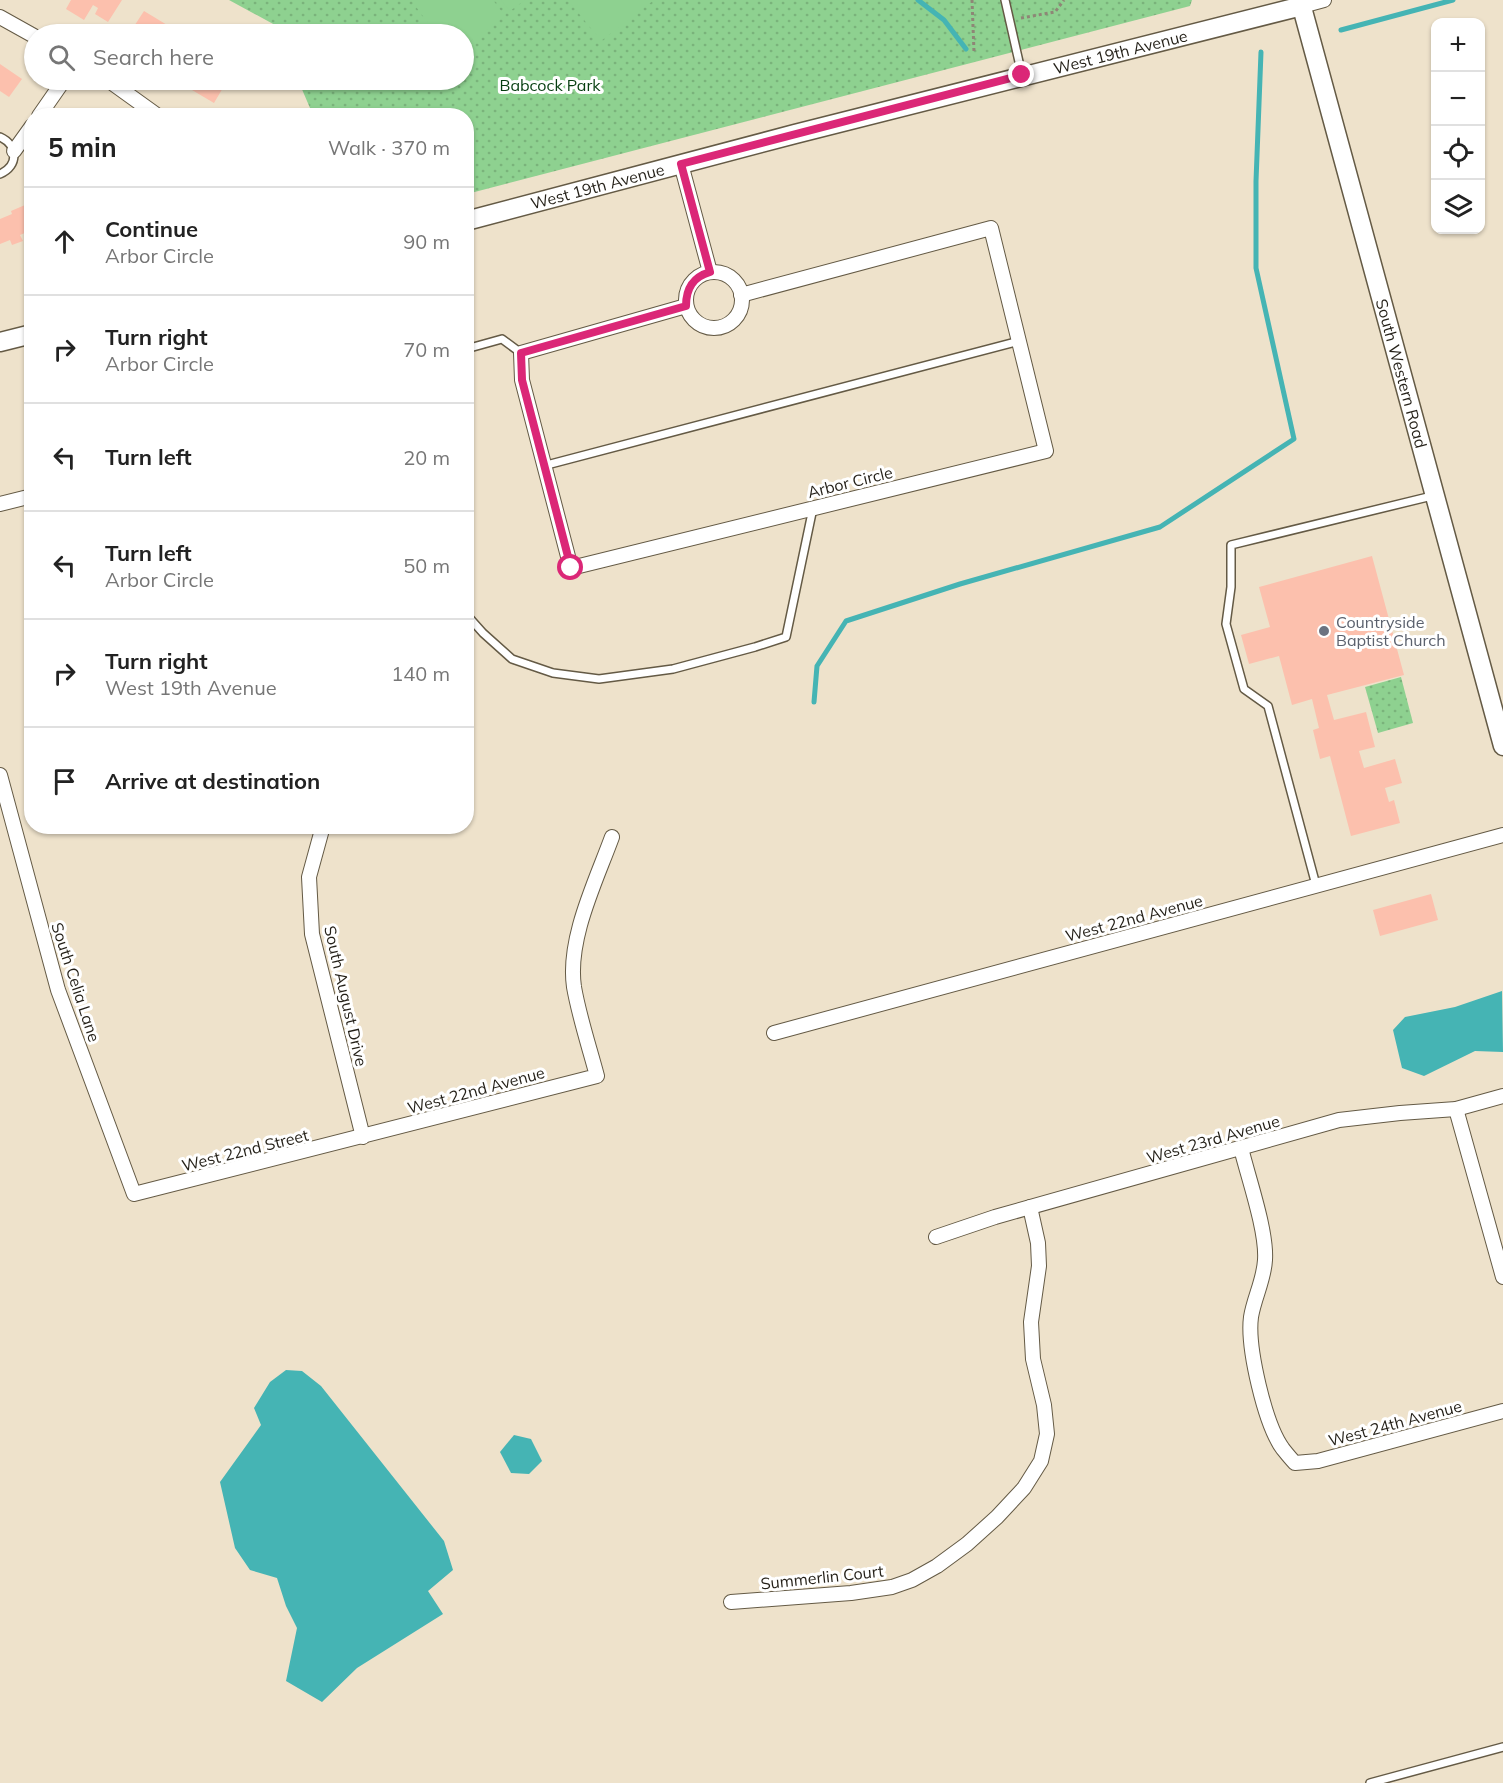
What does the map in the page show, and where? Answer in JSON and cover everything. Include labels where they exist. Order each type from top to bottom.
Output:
[{"type":"street","name":"West 19th Avenue","points":[[474,219],[1301,3],[1324,0]]},
{"type":"street","name":"South Western Road","points":[[1301,3],[1503,746]]},
{"type":"street","points":[[0,17],[24,30]]},
{"type":"street","points":[[45,108],[57,90]]},
{"type":"street","points":[[122,90],[147,108]]},
{"type":"street","points":[[14,151],[24,137]]},
{"type":"street","points":[[681,164],[710,272]]},
{"type":"street","name":"Arbor Circle","points":[[521,353],[522,380],[571,568],[1046,451],[991,228],[741,295]]},
{"type":"street","points":[[710,272],[719,273],[734,280],[741,295],[742,303],[735,319],[719,327],[702,326],[689,314],[686,306],[688,288],[701,275],[710,272]]},
{"type":"street","points":[[521,353],[686,306]]},
{"type":"street","points":[[0,342],[24,336]]},
{"type":"street","points":[[0,504],[24,498]]},
{"type":"street","name":"South Celia Lane","points":[[0,775],[58,990],[134,1194]]},
{"type":"street","name":"South August Drive","points":[[321,834],[309,877],[312,934],[363,1137]]},
{"type":"street","name":"West 22nd Avenue","points":[[774,1033],[1503,835]]},
{"type":"street","name":"West 22nd Avenue","points":[[363,1137],[597,1076],[574,986],[573,957],[585,910],[612,837]]},
{"type":"street","name":"West 23rd Avenue","points":[[936,1237],[1030,1207],[1339,1120],[1456,1109],[1503,1096]]},
{"type":"street","points":[[1456,1109],[1503,1277]]},
{"type":"street","name":"West 22nd Street","points":[[134,1194],[363,1137]]},
{"type":"street","name":"West 24th Avenue","points":[[1241,1148],[1261,1225],[1266,1258],[1251,1318],[1252,1354],[1267,1417],[1282,1448],[1295,1463],[1318,1461],[1503,1411]]},
{"type":"street","name":"Summerlin Court","points":[[730,1602],[851,1593],[892,1587],[912,1580],[937,1566],[967,1544],[1024,1488],[1041,1461],[1047,1434],[1044,1406],[1033,1359],[1031,1322],[1040,1266],[1038,1243],[1030,1207]]},
{"type":"lane","points":[[1005,0],[1022,75]]},
{"type":"lane","points":[[0,137],[10,142],[14,151],[13,164],[0,174]]},
{"type":"lane","points":[[474,347],[502,339],[521,353]]},
{"type":"lane","points":[[543,466],[1019,341]]},
{"type":"lane","points":[[1316,885],[1268,706],[1244,689],[1226,624],[1231,587],[1231,545],[1435,496]]},
{"type":"lane","points":[[474,623],[512,659],[553,673],[599,679],[673,669],[786,637],[813,508]]},
{"type":"lane","points":[[1370,1783],[1503,1747]]},
{"type":"path","points":[[972,0],[974,52]]},
{"type":"path","points":[[1010,20],[1055,12],[1064,0]]},
{"type":"green space","name":"Babcock Park","points":[[229,0],[1192,0],[1190,6],[474,192],[474,108],[310,108],[302,90],[474,90],[474,24],[273,24]]},
{"type":"green space","points":[[411,0],[493,0],[505,16],[474,39],[474,24],[429,24]]},
{"type":"green space","points":[[501,0],[525,0],[510,11]]},
{"type":"green space","points":[[568,0],[654,0],[601,41]]},
{"type":"green space","points":[[1401,677],[1413,723],[1378,733],[1365,687]]},
{"type":"water","points":[[1502,991],[1503,1052],[1475,1051],[1424,1076],[1402,1068],[1393,1030],[1405,1017],[1455,1007]]},
{"type":"water","points":[[286,1370],[302,1371],[321,1386],[444,1541],[453,1570],[428,1591],[443,1614],[357,1668],[322,1702],[286,1681],[297,1628],[286,1606],[277,1578],[250,1570],[235,1548],[220,1482],[261,1425],[254,1408],[270,1382]]},
{"type":"water","points":[[514,1435],[531,1439],[542,1461],[529,1474],[511,1473],[500,1452]]},
{"type":"building","points":[[71,0],[122,0],[108,22],[95,14],[98,8],[93,5],[84,20],[66,9]]},
{"type":"building","points":[[144,11],[165,24],[136,24]]},
{"type":"building","points":[[0,64],[22,79],[9,97],[0,91]]},
{"type":"building","points":[[192,90],[222,90],[214,103]]},
{"type":"building","points":[[24,205],[24,233],[20,235],[23,241],[12,245],[10,240],[0,244],[0,219],[12,214],[11,211]]},
{"type":"building","name":"Countryside Baptist Church","points":[[1372,556],[1404,675],[1327,695],[1334,720],[1366,712],[1375,747],[1359,751],[1364,768],[1395,759],[1402,783],[1385,788],[1389,802],[1394,800],[1400,823],[1351,836],[1330,756],[1320,759],[1313,730],[1319,728],[1312,699],[1292,705],[1279,656],[1249,664],[1241,635],[1270,627],[1259,587]]},
{"type":"building","points":[[1431,894],[1438,920],[1380,936],[1373,910]]},
{"type":"waterway","points":[[918,0],[944,20],[966,49]]},
{"type":"waterway","points":[[1341,30],[1453,0]]},
{"type":"waterway","points":[[814,702],[817,666],[846,621],[960,584],[1160,527],[1294,439],[1256,268],[1256,181],[1261,52]]},
{"type":"place","name":"Countryside Baptist Church","points":[[1324,631]]},
{"type":"route","points":[[571,568],[522,380],[521,353],[686,306],[688,288],[694,280],[710,272],[681,164],[1022,75]]}]
